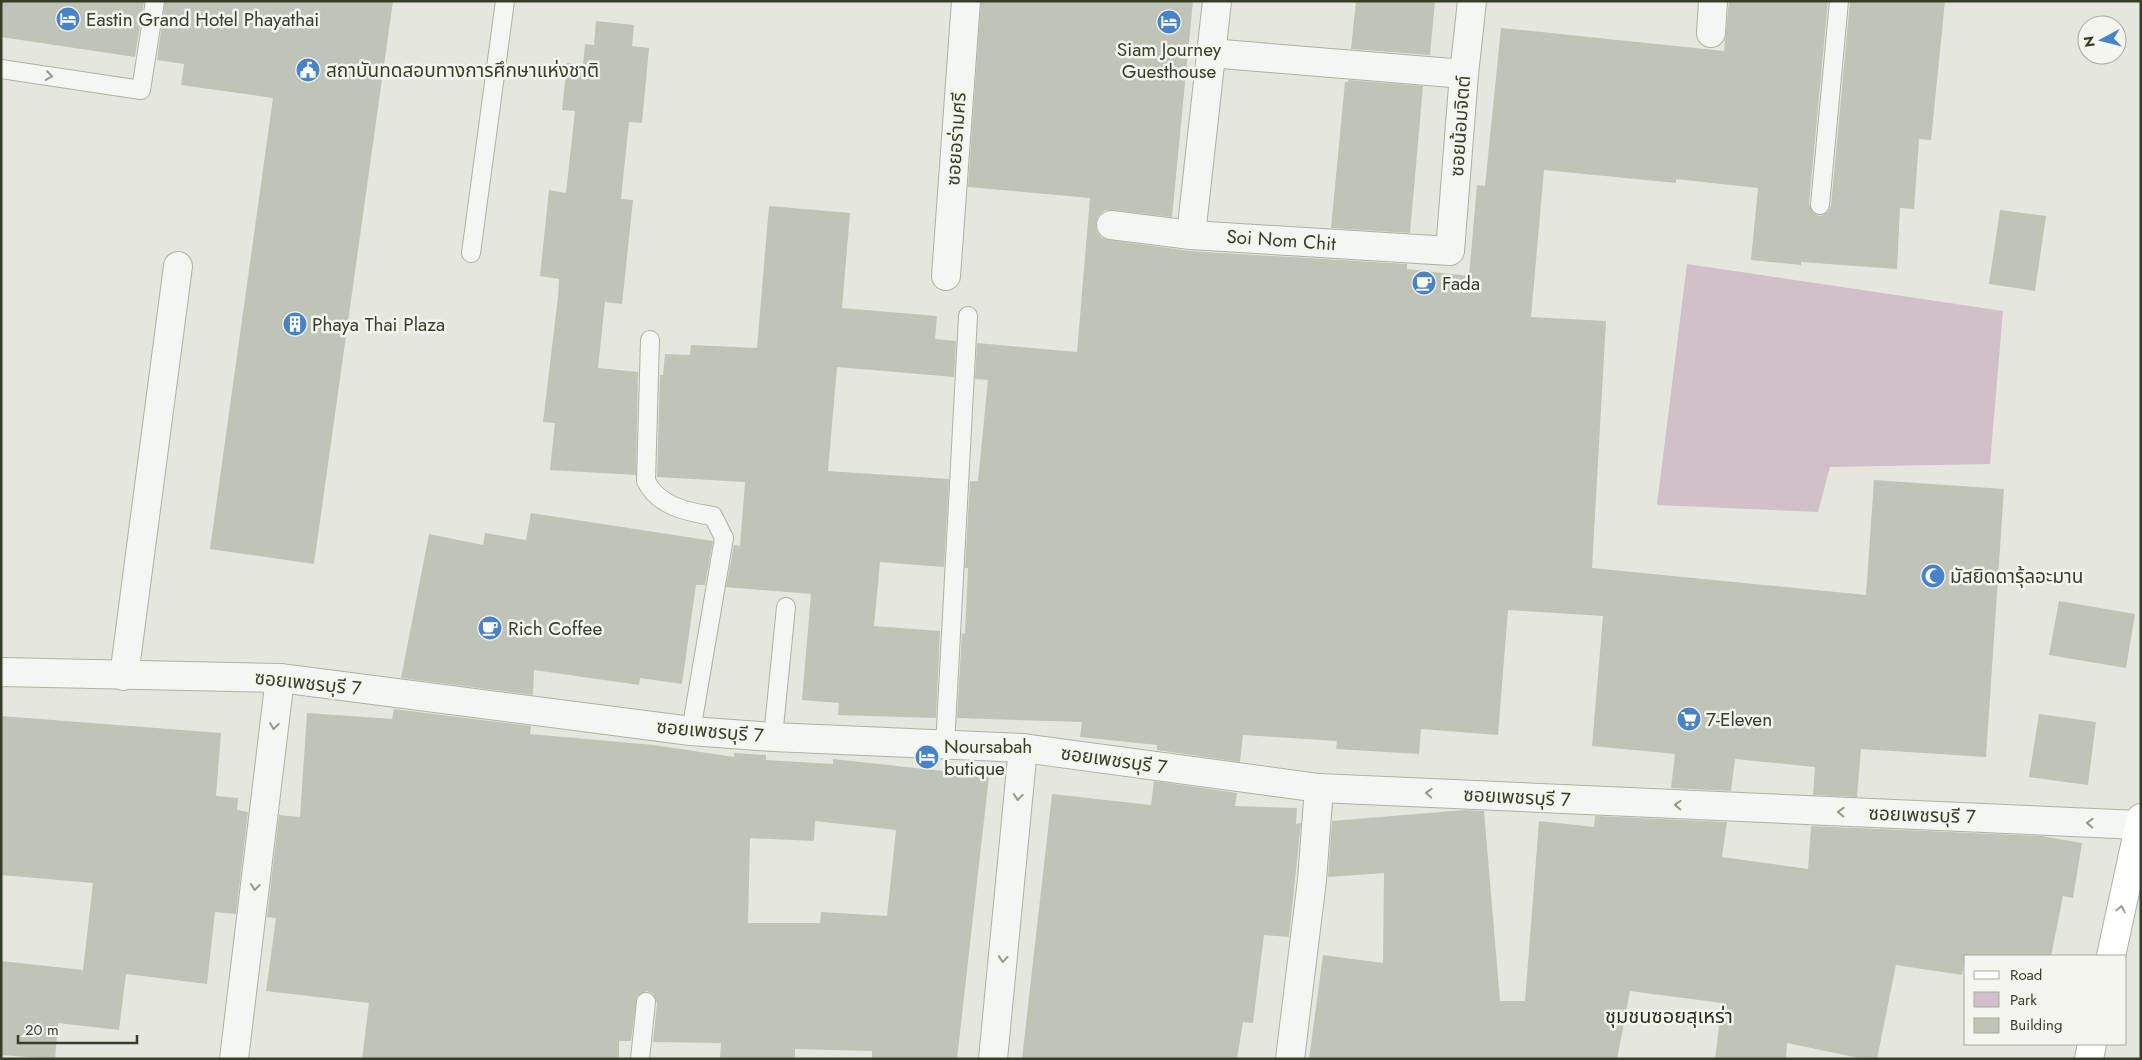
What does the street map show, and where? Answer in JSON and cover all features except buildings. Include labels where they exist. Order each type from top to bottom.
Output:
[{"type":"main road","points":[[2111,955],[2140,822]]},
{"type":"main road","points":[[2089,1059],[2092,1045]]},
{"type":"street","name":"ซอยอร่ามศรี","points":[[946,276],[966,1]]},
{"type":"street","points":[[1191,234],[1217,1]]},
{"type":"street","name":"ซอยน้อมจิตต์","points":[[1450,251],[1464,74],[1472,1]]},
{"type":"street","points":[[1710,2],[1711,33]]},
{"type":"street","points":[[1210,53],[1464,74]]},
{"type":"street","name":"Soi Nom Chit","points":[[1112,225],[1191,234],[1450,251]]},
{"type":"street","points":[[124,676],[178,266]]},
{"type":"street","name":"ซอยเพชรบุรี 7","points":[[1,672],[280,678],[691,731],[945,746],[1023,748],[1319,788],[2140,822]]},
{"type":"street","points":[[234,1059],[280,678]]},
{"type":"street","points":[[993,1059],[1023,748]]},
{"type":"street","points":[[1290,1059],[1312,880],[1319,788]]},
{"type":"lane","points":[[1,69],[141,90],[155,1]]},
{"type":"lane","points":[[472,253],[505,1]]},
{"type":"lane","points":[[1820,205],[1839,1]]},
{"type":"lane","points":[[945,746],[968,316]]},
{"type":"lane","points":[[650,340],[646,481],[652,493],[667,504],[713,516],[724,538],[691,731]]},
{"type":"lane","points":[[772,737],[786,606]]},
{"type":"lane","points":[[640,1059],[646,1002]]},
{"type":"green space","points":[[1687,264],[2003,311],[1990,464],[1830,467],[1818,512],[1657,505]]},
{"type":"place","name":"Eastin Grand Hotel Phayathai","points":[[68,19]]},
{"type":"place","name":"Siam Journey Guesthouse","points":[[1169,22]]},
{"type":"place","name":"สถาบันทดสอบทางการศึกษาแห่งชาติ","points":[[308,70]]},
{"type":"place","name":"Fada","points":[[1424,283]]},
{"type":"place","name":"Phaya Thai Plaza","points":[[295,324]]},
{"type":"place","name":"มัสยิดดารุ้ลอะมาน","points":[[1933,576]]},
{"type":"place","name":"Rich Coffee","points":[[490,628]]},
{"type":"place","name":"7-Eleven","points":[[1689,719]]},
{"type":"place","name":"Noursabah butique","points":[[927,757]]},
{"type":"district","name":"ชุมชนซอยสุเหร่า","points":[[1669,1016]]}]
